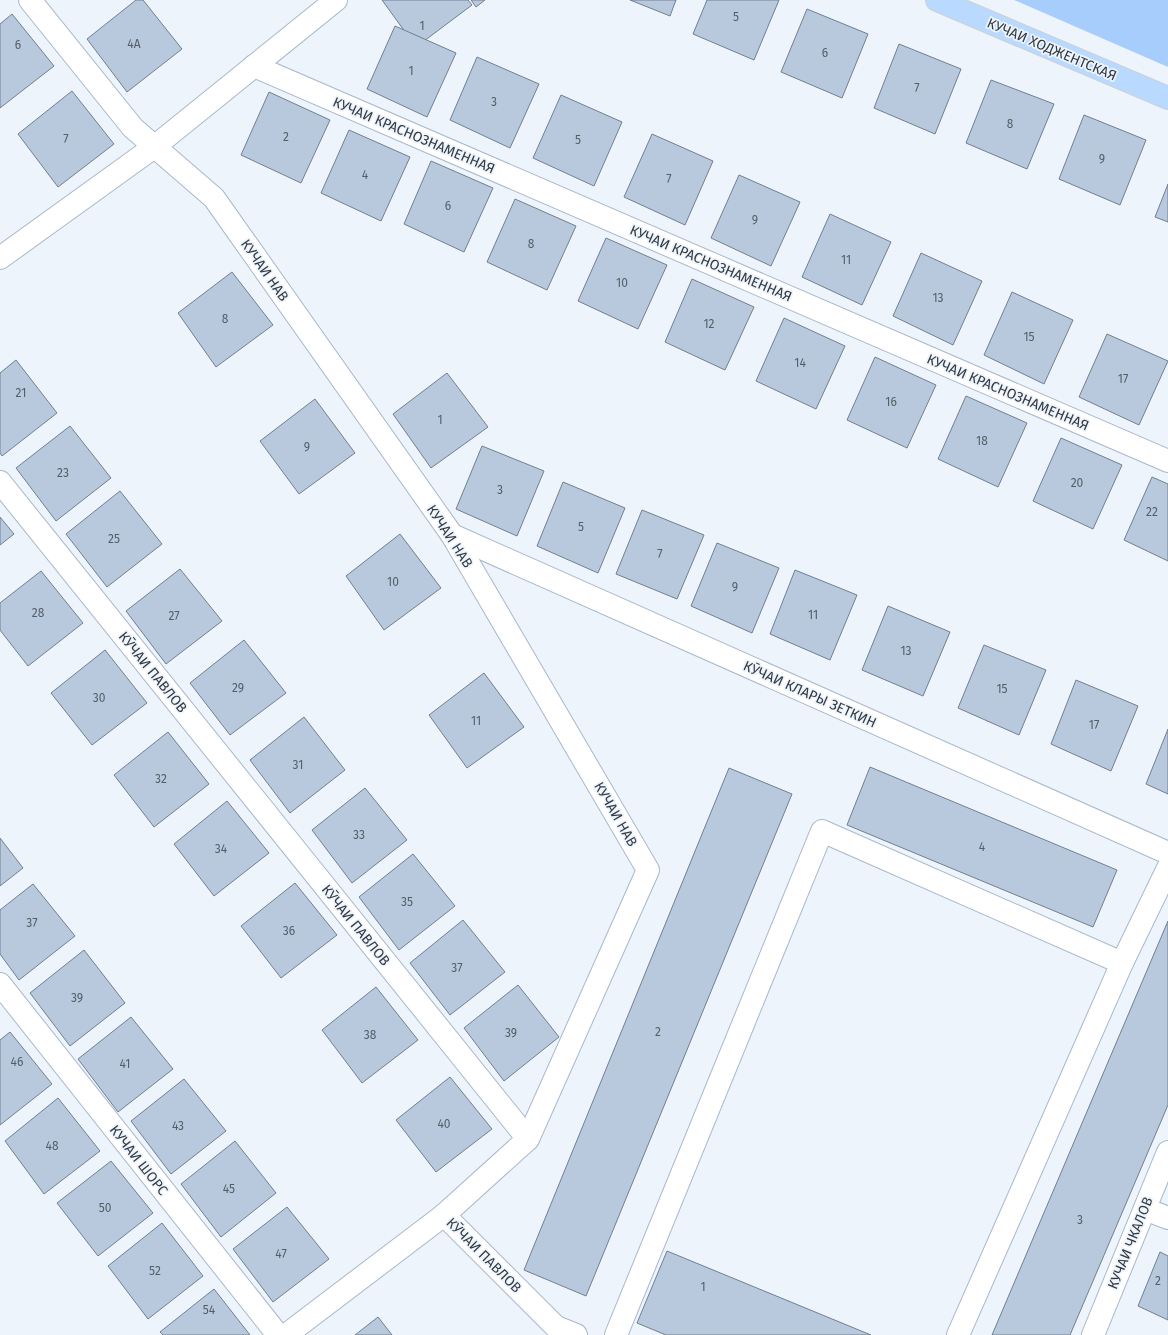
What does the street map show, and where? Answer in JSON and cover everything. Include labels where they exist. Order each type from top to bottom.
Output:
[{"type":"main road","name":"КУЧАИ ХОДЖЕНТСКАЯ","points":[[937,0],[1168,98]]},
{"type":"street","name":"КУЧАИ НАВ","points":[[30,0],[133,128],[214,198],[452,535],[648,870],[528,1139]]},
{"type":"street","points":[[0,258],[154,147],[336,0]]},
{"type":"street","name":"КУЧАИ КРАСНОЗНАМЕННАЯ","points":[[254,66],[1168,461]]},
{"type":"street","name":"КӮЧАИ ПАВЛОВ","points":[[0,482],[528,1139],[444,1215],[556,1328],[576,1335]]},
{"type":"street","name":"КӮЧАИ КЛАРЫ ЗЕТКИН","points":[[452,535],[1168,853]]},
{"type":"street","points":[[616,1335],[822,831],[1122,963]]},
{"type":"street","points":[[958,1335],[1122,963],[1168,868]]},
{"type":"street","name":"КУЧАИ ШОРС","points":[[0,984],[278,1335]]},
{"type":"street","name":"КУЧАИ ЧКАЛОВ","points":[[1093,1335],[1168,1152]]},
{"type":"street","points":[[1145,1209],[1168,1218]]},
{"type":"street","points":[[286,1335],[444,1215]]},
{"type":"shaded area","points":[[1014,0],[1168,0],[1168,67]]},
{"type":"building","points":[[136,0],[143,0],[182,49],[127,92],[87,39]]},
{"type":"building","points":[[382,0],[468,0],[472,5],[416,47]]},
{"type":"building","points":[[471,0],[485,0],[476,7]]},
{"type":"building","points":[[630,0],[676,0],[670,16]]},
{"type":"building","points":[[707,0],[779,0],[754,60],[693,34]]},
{"type":"building","points":[[807,9],[868,34],[842,98],[781,72]]},
{"type":"building","points":[[12,14],[54,66],[0,108],[0,24]]},
{"type":"building","points":[[395,26],[456,53],[427,117],[367,89]]},
{"type":"building","points":[[899,44],[961,69],[935,134],[874,108]]},
{"type":"building","points":[[477,57],[539,84],[510,148],[450,120]]},
{"type":"building","points":[[991,80],[1054,104],[1027,169],[966,143]]},
{"type":"building","points":[[72,91],[114,144],[58,187],[18,134]]},
{"type":"building","points":[[269,92],[330,120],[301,183],[241,155]]},
{"type":"building","points":[[561,95],[622,122],[594,186],[533,158]]},
{"type":"building","points":[[1084,115],[1146,140],[1120,205],[1059,179]]},
{"type":"building","points":[[349,130],[410,157],[381,221],[321,193]]},
{"type":"building","points":[[652,134],[713,161],[685,225],[624,197]]},
{"type":"building","points":[[431,161],[493,188],[464,252],[404,224]]},
{"type":"building","points":[[739,175],[800,202],[771,266],[711,238]]},
{"type":"building","points":[[1168,184],[1168,222],[1155,217]]},
{"type":"building","points":[[515,199],[576,226],[547,290],[487,262]]},
{"type":"building","points":[[830,214],[891,242],[862,305],[802,277]]},
{"type":"building","points":[[606,238],[667,265],[638,329],[578,301]]},
{"type":"building","points":[[921,253],[982,281],[953,345],[893,316]]},
{"type":"building","points":[[232,272],[273,325],[216,367],[178,313]]},
{"type":"building","points":[[692,279],[754,307],[725,370],[665,342]]},
{"type":"building","points":[[1012,292],[1073,320],[1044,384],[984,355]]},
{"type":"building","points":[[784,318],[845,346],[816,409],[756,381]]},
{"type":"building","points":[[1107,334],[1168,361],[1139,425],[1079,397]]},
{"type":"building","points":[[875,357],[936,385],[907,448],[847,420]]},
{"type":"building","points":[[16,360],[57,413],[2,456],[0,453],[0,373]]},
{"type":"building","points":[[447,373],[488,427],[431,468],[393,414]]},
{"type":"building","points":[[966,396],[1027,423],[998,487],[938,459]]},
{"type":"building","points":[[315,399],[355,453],[299,494],[260,441]]},
{"type":"building","points":[[70,426],[111,478],[56,521],[16,468]]},
{"type":"building","points":[[1061,438],[1122,465],[1093,529],[1033,501]]},
{"type":"building","points":[[482,446],[544,471],[517,536],[456,509]]},
{"type":"building","points":[[1152,477],[1168,484],[1168,561],[1124,540]]},
{"type":"building","points":[[563,482],[625,508],[598,573],[537,546]]},
{"type":"building","points":[[120,491],[162,544],[107,587],[66,534]]},
{"type":"building","points":[[642,510],[704,535],[677,599],[616,574]]},
{"type":"building","points":[[0,517],[14,534],[0,545]]},
{"type":"building","points":[[400,534],[441,588],[384,630],[346,576]]},
{"type":"building","points":[[717,543],[779,568],[752,633],[691,606]]},
{"type":"building","points":[[180,569],[222,621],[166,664],[126,611]]},
{"type":"building","points":[[795,570],[857,595],[830,660],[770,634]]},
{"type":"building","points":[[41,571],[83,623],[28,666],[0,630],[0,603]]},
{"type":"building","points":[[888,606],[950,632],[923,696],[862,670]]},
{"type":"building","points":[[244,640],[286,693],[230,735],[190,683]]},
{"type":"building","points":[[984,645],[1046,670],[1019,735],[958,708]]},
{"type":"building","points":[[105,650],[147,703],[92,745],[51,693]]},
{"type":"building","points":[[484,673],[524,727],[467,768],[429,715]]},
{"type":"building","points":[[1076,680],[1138,706],[1111,771],[1051,744]]},
{"type":"building","points":[[304,717],[345,770],[290,813],[250,760]]},
{"type":"building","points":[[1168,729],[1168,794],[1146,784]]},
{"type":"building","points":[[168,732],[209,784],[154,827],[114,775]]},
{"type":"building","points":[[870,767],[1117,870],[1093,927],[847,825]]},
{"type":"building","points":[[729,768],[792,794],[586,1296],[524,1270]]},
{"type":"building","points":[[365,788],[407,840],[352,883],[312,830]]},
{"type":"building","points":[[227,801],[269,853],[214,896],[174,844]]},
{"type":"building","points":[[0,838],[23,868],[0,886]]},
{"type":"building","points":[[413,854],[455,906],[399,950],[359,897]]},
{"type":"building","points":[[295,883],[337,935],[281,978],[241,926]]},
{"type":"building","points":[[33,884],[75,936],[19,980],[0,954],[0,910]]},
{"type":"building","points":[[463,920],[505,972],[450,1015],[410,963]]},
{"type":"building","points":[[1168,921],[1168,1105],[1070,1335],[992,1335]]},
{"type":"building","points":[[84,950],[125,1003],[70,1046],[30,993]]},
{"type":"building","points":[[518,985],[559,1037],[504,1081],[464,1028]]},
{"type":"building","points":[[376,987],[418,1040],[362,1083],[322,1030]]},
{"type":"building","points":[[131,1017],[173,1069],[118,1112],[78,1059]]},
{"type":"building","points":[[10,1032],[52,1084],[0,1125],[0,1040]]},
{"type":"building","points":[[450,1077],[492,1129],[436,1172],[396,1120]]},
{"type":"building","points":[[184,1079],[226,1131],[171,1174],[131,1121]]},
{"type":"building","points":[[58,1098],[100,1151],[44,1194],[5,1141]]},
{"type":"building","points":[[235,1141],[276,1193],[221,1237],[181,1184]]},
{"type":"building","points":[[111,1161],[153,1213],[98,1256],[57,1203]]},
{"type":"building","points":[[287,1207],[329,1259],[273,1302],[233,1249]]},
{"type":"building","points":[[162,1223],[203,1276],[148,1319],[108,1266]]},
{"type":"building","points":[[667,1251],[871,1335],[666,1335],[637,1323]]},
{"type":"building","points":[[1160,1252],[1168,1256],[1168,1320],[1138,1306]]},
{"type":"building","points":[[214,1289],[250,1335],[163,1335],[160,1332]]},
{"type":"building","points":[[378,1317],[392,1335],[355,1335]]}]
